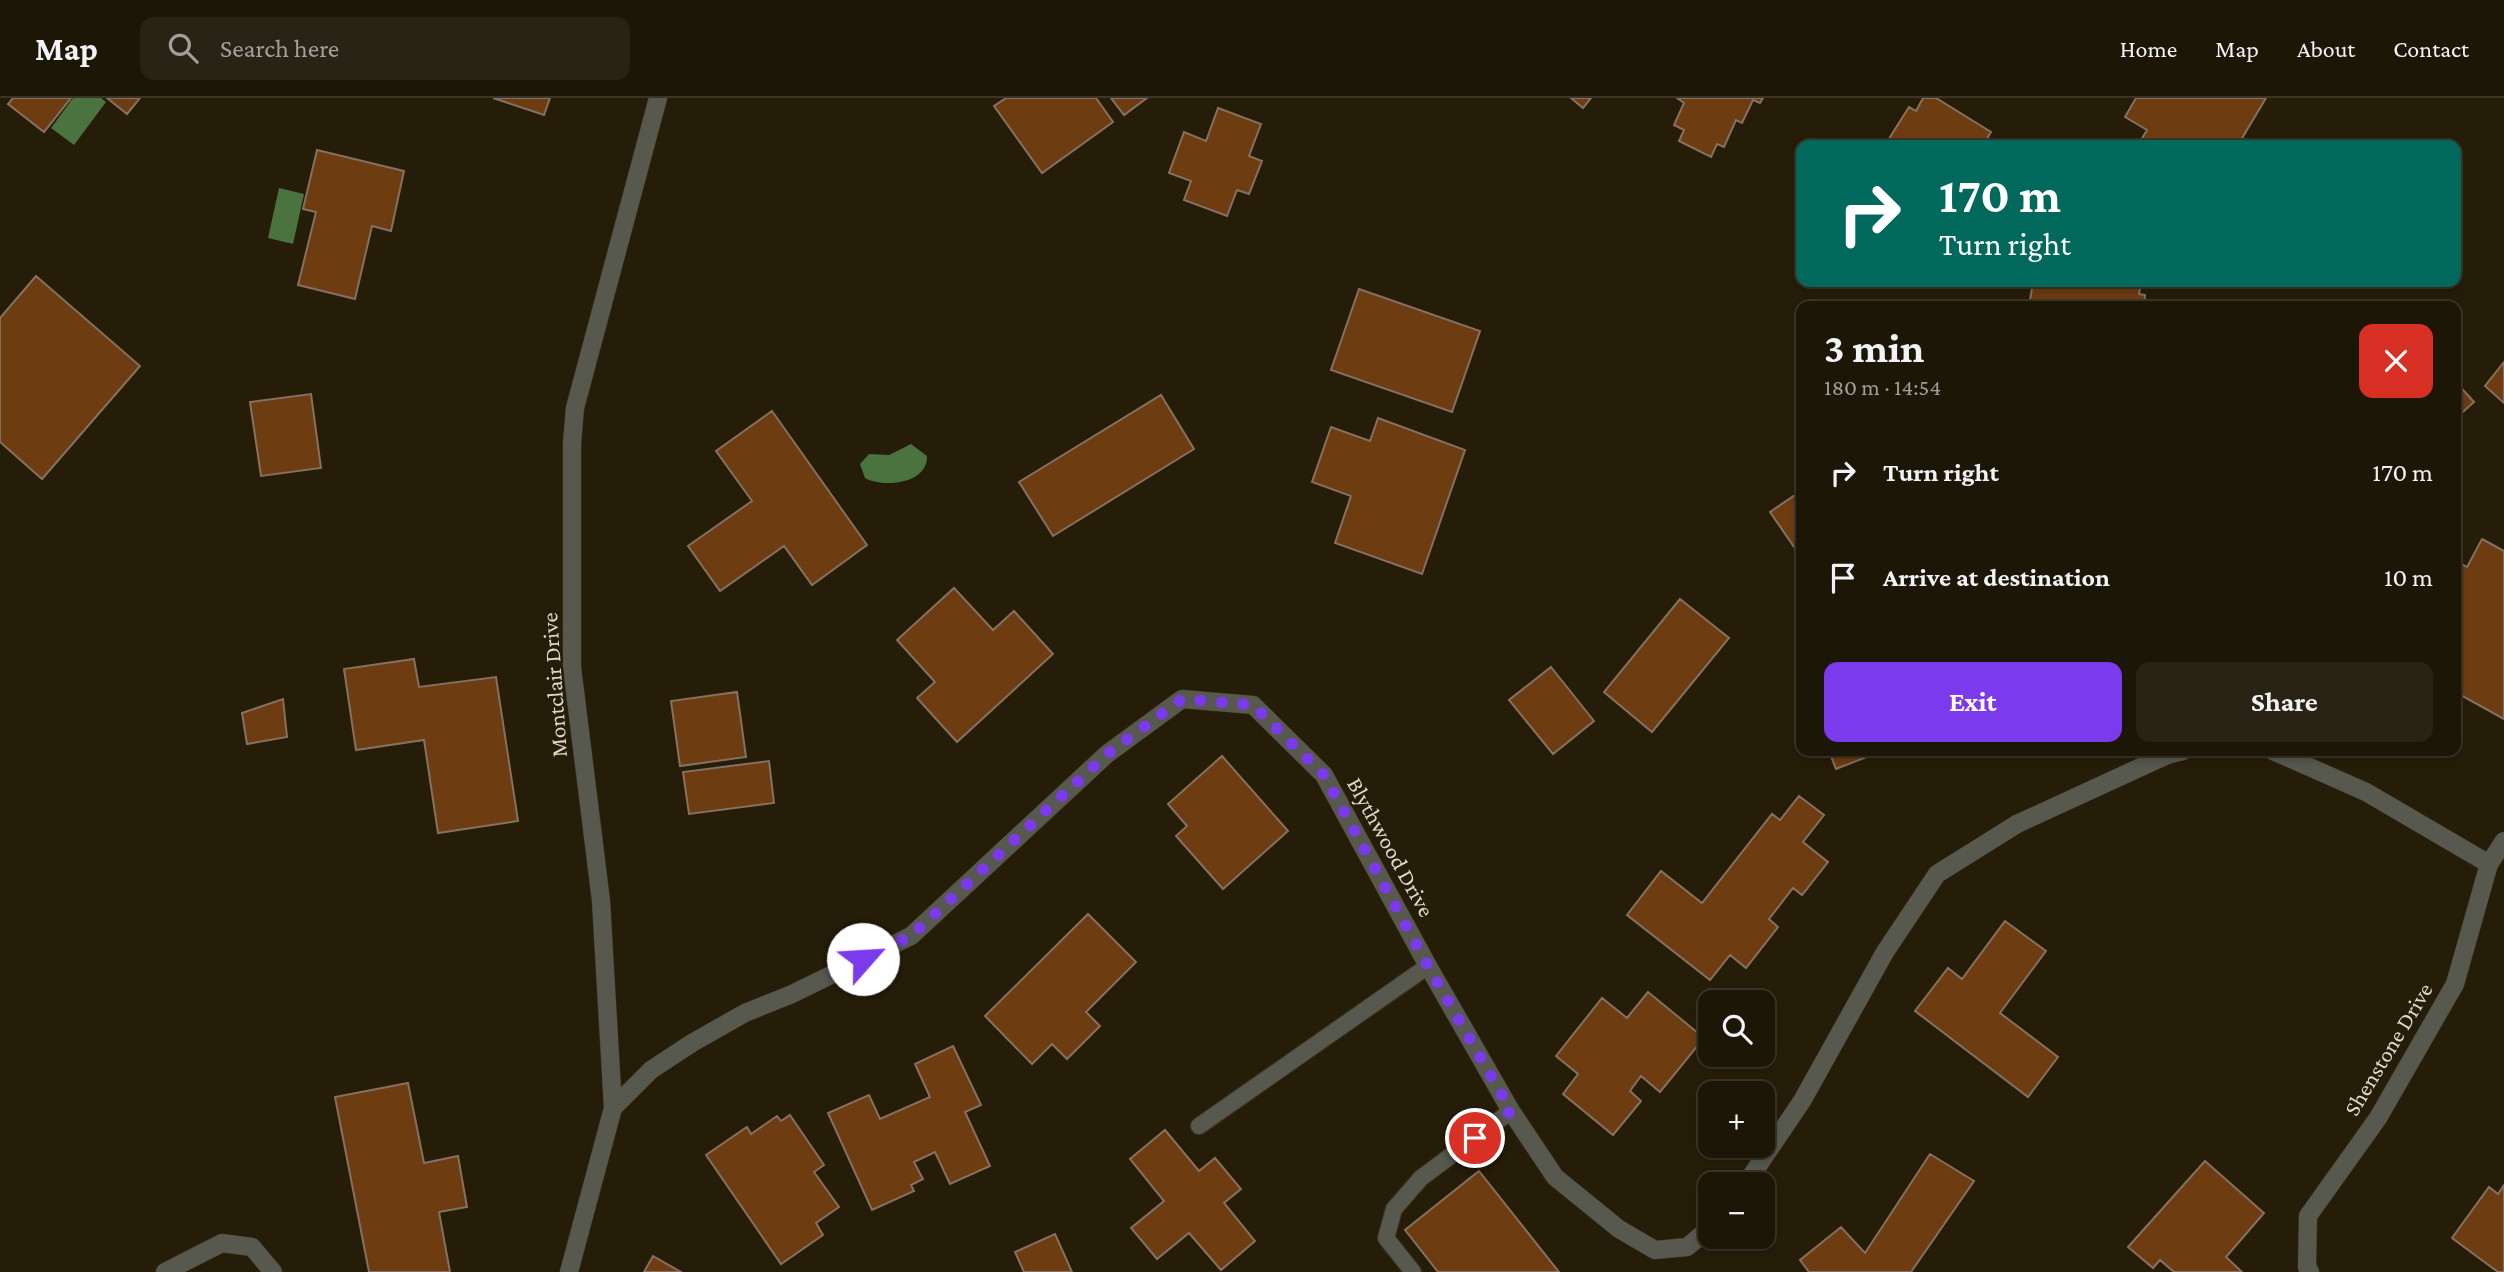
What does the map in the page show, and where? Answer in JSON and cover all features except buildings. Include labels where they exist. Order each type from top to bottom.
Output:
[{"type":"street","name":"Montclair Drive","points":[[569,1272],[613,1108],[601,901],[572,667],[572,443],[575,408],[658,98]]},
{"type":"street","name":"Blythwood Drive","points":[[613,1108],[652,1070],[692,1043],[745,1013],[911,936],[1107,754],[1182,699],[1253,705],[1324,775],[1511,1111],[1555,1177],[1619,1229],[1655,1250],[1687,1247],[1698,1238]]},
{"type":"street","points":[[1754,1172],[1802,1101],[1885,952],[1937,874],[2017,824],[2165,756]]},
{"type":"street","points":[[2284,756],[2366,792],[2489,864]]},
{"type":"street","name":"Shenstone Drive","points":[[2310,1272],[2307,1267],[2308,1216],[2378,1118],[2455,984],[2489,864],[2504,841]]},
{"type":"street","points":[[165,1272],[222,1243],[252,1247],[273,1272]]},
{"type":"lane","points":[[1199,1126],[1428,966]]},
{"type":"lane","points":[[1413,1272],[1386,1238],[1394,1209],[1421,1178],[1511,1111]]},
{"type":"shaded area","points":[[73,98],[101,98],[106,102],[74,145],[51,128]]},
{"type":"shaded area","points":[[279,188],[304,194],[293,244],[268,238]]},
{"type":"shaded area","points":[[911,444],[927,456],[920,473],[913,478],[893,483],[865,478],[860,464],[869,454],[889,455]]},
{"type":"route","points":[[863,959],[911,936],[1107,754],[1182,699],[1253,705],[1324,775],[1511,1111],[1475,1138]]}]
